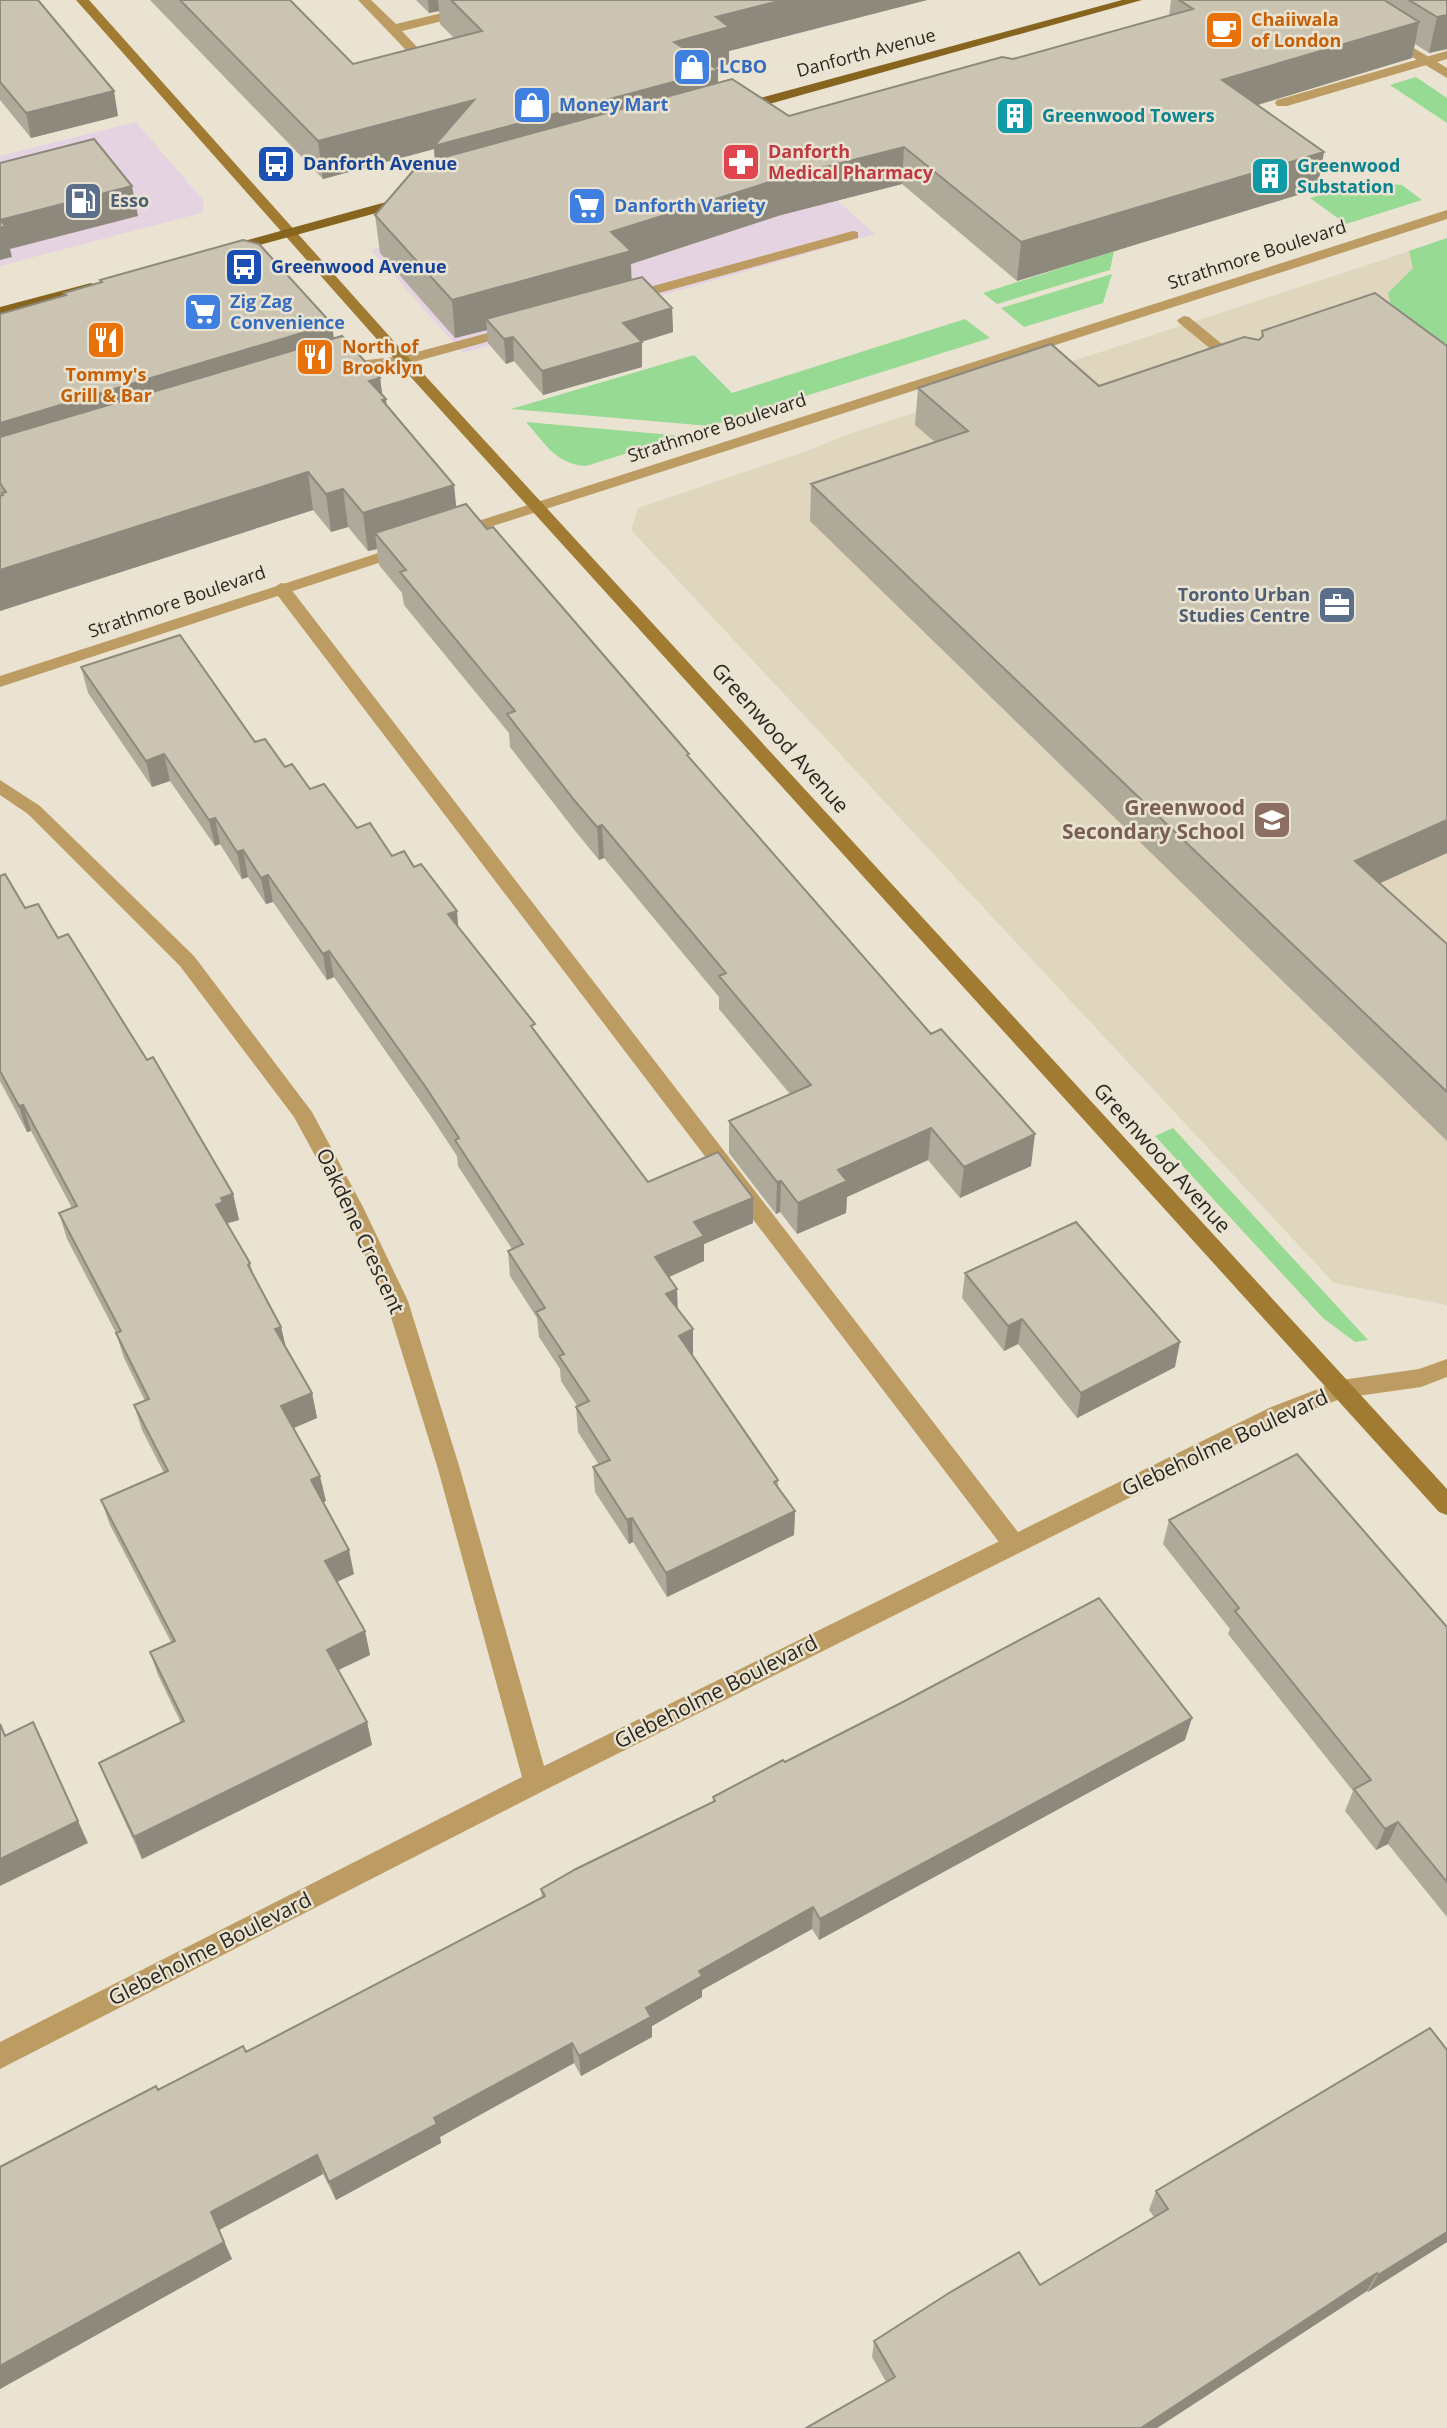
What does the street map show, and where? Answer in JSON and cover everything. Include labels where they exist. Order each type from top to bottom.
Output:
[{"type":"main road","name":"Danforth Avenue","points":[[722,113],[1136,0]]},
{"type":"main road","points":[[213,254],[417,197]]},
{"type":"main road","points":[[0,312],[103,284]]},
{"type":"street","name":"Greenwood Avenue","points":[[82,0],[403,360],[1447,1505]]},
{"type":"street","points":[[364,0],[412,48],[406,58],[370,67]]},
{"type":"street","points":[[393,29],[511,0]]},
{"type":"street","points":[[1373,27],[1447,74]]},
{"type":"street","points":[[1282,103],[1447,55]]},
{"type":"street","name":"Strathmore Boulevard","points":[[0,682],[281,588],[1447,214]]},
{"type":"street","points":[[611,302],[853,235]]},
{"type":"street","points":[[1184,320],[1247,371]]},
{"type":"street","points":[[325,373],[351,365],[403,360],[531,325]]},
{"type":"street","points":[[281,588],[1013,1543]]},
{"type":"street","name":"Oakdene Crescent","points":[[0,786],[34,810],[187,961],[302,1112],[354,1207],[397,1301],[449,1469],[536,1782]]},
{"type":"street","name":"Glebeholme Boulevard","points":[[0,2056],[536,1782],[1277,1414],[1341,1390],[1421,1378],[1447,1368]]},
{"type":"shaded area","points":[[136,122],[203,200],[201,213],[0,266],[0,156]]},
{"type":"shaded area","points":[[768,139],[875,234],[463,353],[371,250]]},
{"type":"shaded area","points":[[1447,239],[1447,1305],[1334,1283],[631,530],[638,508],[849,434]]},
{"type":"green space","points":[[1416,77],[1447,98],[1447,123],[1390,85]]},
{"type":"green space","points":[[1391,184],[1402,185],[1422,200],[1346,224],[1310,198],[1350,186],[1356,186],[1366,193]]},
{"type":"green space","points":[[1447,238],[1447,366],[1395,321],[1388,293],[1413,268],[1409,251]]},
{"type":"green space","points":[[1114,251],[1110,270],[997,304],[983,293]]},
{"type":"green space","points":[[1112,274],[1103,303],[1024,327],[1001,308]]},
{"type":"green space","points":[[965,319],[990,338],[710,426],[511,409],[694,355],[732,393]]},
{"type":"green space","points":[[526,422],[682,436],[586,466],[558,457]]},
{"type":"green space","points":[[1173,1128],[1368,1340],[1355,1342],[1323,1318],[1155,1136]]},
{"type":"building","points":[[0,0],[38,0],[114,91],[26,113],[0,82]]},
{"type":"building","points":[[180,0],[290,0],[353,64],[482,31],[451,0],[783,0],[716,17],[729,27],[674,42],[718,70],[434,146],[474,100],[318,141]]},
{"type":"building","points":[[1179,0],[1384,0],[1419,22],[1222,80],[1324,152],[1021,242],[904,147],[782,178],[611,232],[631,251],[452,300],[375,215],[419,164],[732,79],[789,116],[1002,57],[1013,59],[1193,9]]},
{"type":"building","points":[[1409,0],[1447,0],[1447,15],[1437,17]]},
{"type":"building","points":[[94,139],[132,186],[0,220],[0,163]]},
{"type":"building","points":[[243,240],[259,244],[332,324],[0,423],[0,314],[66,295],[64,293],[102,282],[100,280]]},
{"type":"building","points":[[642,277],[672,308],[623,323],[642,342],[542,371],[513,337],[504,339],[486,319]]},
{"type":"building","points":[[1375,293],[1447,346],[1447,820],[1355,861],[1447,944],[1447,1092],[811,484],[968,431],[918,388],[1051,344],[1099,386],[1244,337],[1259,340],[1263,336],[1262,331]]},
{"type":"building","points":[[342,336],[380,378],[369,381],[386,399],[382,400],[454,485],[363,513],[343,489],[326,494],[308,472],[0,570],[0,496],[6,492],[0,483],[0,437]]},
{"type":"building","points":[[466,504],[487,529],[493,527],[689,754],[687,755],[931,1034],[941,1029],[1035,1134],[964,1167],[931,1128],[838,1170],[847,1181],[798,1203],[781,1181],[777,1182],[729,1121],[811,1085],[719,976],[726,973],[602,825],[597,827],[574,800],[507,714],[515,711],[400,572],[406,570],[375,533]]},
{"type":"building","points":[[180,635],[255,742],[265,739],[285,767],[292,764],[310,789],[324,784],[357,828],[370,823],[392,856],[404,851],[414,867],[421,864],[457,911],[448,914],[535,1024],[531,1026],[648,1182],[718,1152],[753,1198],[694,1222],[704,1236],[655,1257],[677,1289],[666,1294],[693,1329],[679,1336],[778,1480],[774,1482],[795,1511],[666,1573],[632,1518],[627,1520],[593,1467],[610,1460],[576,1407],[589,1401],[559,1356],[564,1354],[536,1312],[545,1308],[508,1251],[523,1244],[455,1140],[459,1138],[329,951],[323,954],[268,875],[261,878],[243,850],[237,852],[215,818],[209,820],[164,754],[146,761],[81,667]]},
{"type":"building","points":[[5,874],[25,908],[38,904],[58,938],[68,934],[147,1060],[153,1057],[233,1194],[221,1198],[223,1202],[216,1205],[250,1263],[248,1265],[281,1327],[275,1329],[312,1393],[281,1406],[320,1476],[311,1480],[349,1550],[325,1561],[365,1631],[327,1650],[367,1722],[134,1837],[99,1763],[184,1721],[150,1652],[175,1641],[101,1500],[168,1471],[134,1405],[149,1399],[116,1333],[121,1331],[59,1213],[77,1206],[23,1105],[19,1106],[0,1071],[0,876]]},
{"type":"building","points":[[1076,1222],[1180,1342],[1081,1393],[1022,1319],[1008,1326],[965,1273]]},
{"type":"building","points":[[1297,1454],[1447,1627],[1447,1882],[1398,1822],[1385,1829],[1354,1789],[1371,1780],[1235,1611],[1239,1608],[1169,1520]]},
{"type":"building","points":[[1099,1598],[1192,1718],[820,1919],[813,1907],[699,1971],[702,1976],[646,2008],[651,2017],[579,2056],[572,2043],[434,2118],[437,2124],[329,2182],[317,2155],[211,2212],[224,2242],[0,2366],[0,2167],[156,2086],[158,2090],[243,2046],[246,2052],[545,1896],[541,1889],[576,1869],[715,1801],[713,1797],[899,1704]]},
{"type":"building","points":[[33,1722],[78,1821],[0,1859],[0,1724],[5,1736]]},
{"type":"building","points":[[1430,2028],[1447,2050],[1447,2232],[1378,2275],[1377,2273],[1141,2428],[806,2428],[895,2377],[874,2341],[1019,2252],[1040,2285],[1168,2209],[1156,2191]]},
{"type":"place","name":"Chaiiwala of London","points":[[1224,30]]},
{"type":"place","name":"LCBO","points":[[692,67]]},
{"type":"place","name":"Money Mart","points":[[532,105]]},
{"type":"place","name":"Greenwood Towers","points":[[1015,116]]},
{"type":"place","name":"Danforth Medical Pharmacy","points":[[741,162]]},
{"type":"place","name":"Danforth Avenue","points":[[276,164]]},
{"type":"place","name":"Greenwood Substation","points":[[1270,176]]},
{"type":"place","name":"Esso","points":[[83,201]]},
{"type":"place","name":"Danforth Variety","points":[[587,206]]},
{"type":"place","name":"Greenwood Avenue","points":[[244,267]]},
{"type":"place","name":"Zig Zag Convenience","points":[[203,312]]},
{"type":"place","name":"Tommy's Grill & Bar","points":[[106,340]]},
{"type":"place","name":"North of Brooklyn","points":[[315,357]]},
{"type":"place","name":"Toronto Urban Studies Centre","points":[[1337,605]]},
{"type":"place","name":"Greenwood Secondary School","points":[[1272,820]]}]
